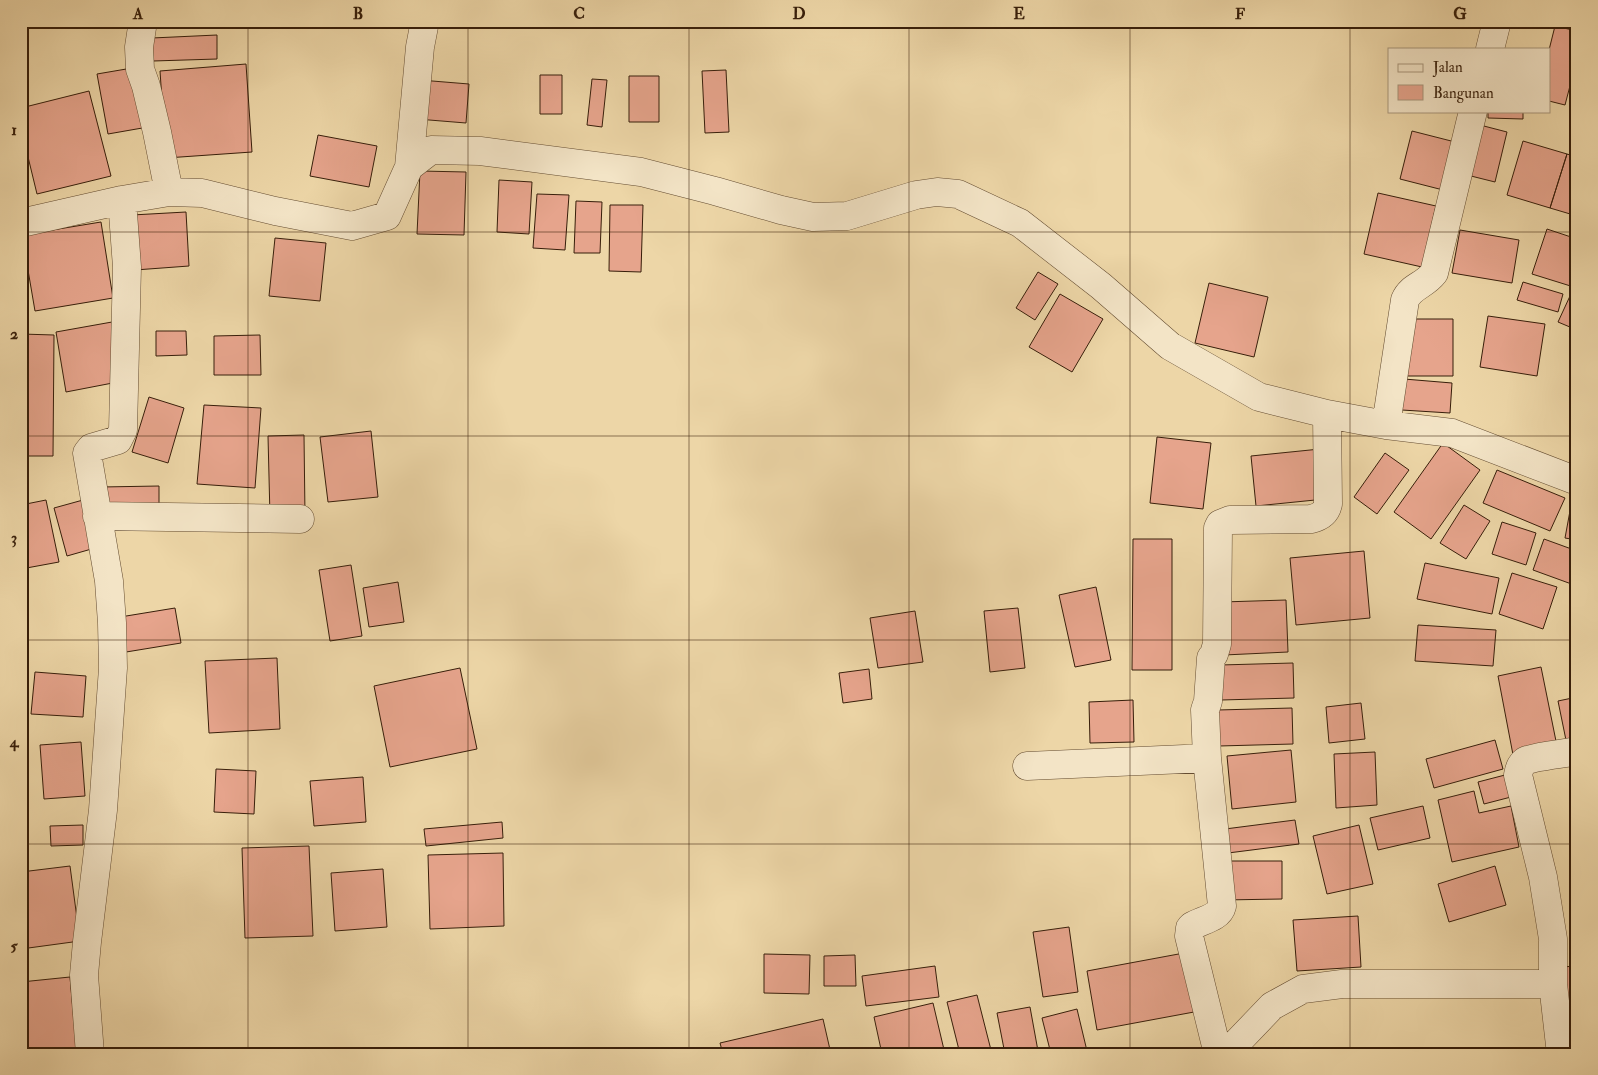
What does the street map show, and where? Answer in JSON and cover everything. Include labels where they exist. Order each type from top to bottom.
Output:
[{"type":"street","points":[[143,21],[139,47],[140,69],[158,132],[169,192]]},
{"type":"street","points":[[21,223],[122,200],[169,192],[202,193],[275,211],[352,226],[387,216],[409,167],[424,21]]},
{"type":"street","points":[[1490,48],[1497,21]]},
{"type":"street","points":[[1386,425],[1406,300],[1408,294],[1413,289],[1425,284],[1434,273],[1473,112]]},
{"type":"street","points":[[409,167],[431,150],[480,151],[641,172],[780,210],[813,217],[847,216],[916,196],[937,192],[958,194],[1020,224],[1101,286],[1170,346],[1259,397],[1326,414],[1386,425],[1452,433],[1577,481]]},
{"type":"street","points":[[90,1054],[84,975],[103,810],[113,668],[109,581],[86,453],[91,448],[118,440],[123,430],[127,267],[122,200]]},
{"type":"street","points":[[1218,1054],[1189,936],[1192,926],[1222,910],[1207,758],[1206,710],[1211,658],[1217,644],[1218,528],[1220,524],[1230,520],[1311,519],[1323,514],[1327,510],[1326,414]]},
{"type":"street","points":[[97,516],[300,520]]},
{"type":"street","points":[[1560,1054],[1553,984],[1553,939],[1543,877],[1518,775],[1524,762],[1531,759],[1577,751]]},
{"type":"street","points":[[1027,766],[1207,758]]},
{"type":"street","points":[[1226,1054],[1272,1006],[1303,990],[1342,984],[1553,984]]},
{"type":"building","points":[[1555,26],[1577,31],[1577,59],[1565,105],[1550,101],[1550,48]]},
{"type":"building","points":[[217,35],[217,59],[153,61],[152,38]]},
{"type":"building","points":[[21,39],[26,75],[21,76]]},
{"type":"building","points":[[246,64],[252,152],[166,158],[160,71]]},
{"type":"building","points":[[138,67],[148,127],[108,134],[97,74]]},
{"type":"building","points":[[726,70],[729,132],[705,133],[702,71]]},
{"type":"building","points":[[540,75],[562,75],[562,114],[540,114]]},
{"type":"building","points":[[629,76],[659,76],[659,122],[629,122]]},
{"type":"building","points":[[592,79],[607,80],[602,127],[587,125]]},
{"type":"building","points":[[420,80],[469,84],[466,123],[417,119]]},
{"type":"building","points":[[89,91],[111,176],[37,194],[21,128],[21,108]]},
{"type":"building","points":[[1488,112],[1523,112],[1523,119],[1488,118]]},
{"type":"building","points":[[1480,125],[1507,132],[1495,182],[1467,175]]},
{"type":"building","points":[[1412,131],[1463,144],[1451,192],[1400,179]]},
{"type":"building","points":[[318,135],[377,146],[369,187],[310,176]]},
{"type":"building","points":[[1523,141],[1567,154],[1550,208],[1507,195]]},
{"type":"building","points":[[1567,154],[1577,157],[1577,216],[1550,208]]},
{"type":"building","points":[[420,171],[466,172],[464,235],[417,234]]},
{"type":"building","points":[[499,180],[532,182],[529,234],[497,232]]},
{"type":"building","points":[[1378,193],[1436,206],[1422,267],[1364,254]]},
{"type":"building","points":[[537,194],[569,195],[565,250],[533,248]]},
{"type":"building","points":[[576,201],[602,202],[600,253],[574,253]]},
{"type":"building","points":[[610,205],[643,205],[641,272],[609,271]]},
{"type":"building","points":[[186,212],[189,266],[135,270],[132,215]]},
{"type":"building","points":[[101,222],[113,298],[35,311],[22,235]]},
{"type":"building","points":[[1547,229],[1577,239],[1577,288],[1532,274]]},
{"type":"building","points":[[1460,230],[1519,240],[1512,283],[1452,273]]},
{"type":"building","points":[[275,238],[326,243],[320,301],[269,296]]},
{"type":"building","points":[[1038,272],[1058,284],[1035,320],[1016,308]]},
{"type":"building","points":[[1523,282],[1563,294],[1558,312],[1517,300]]},
{"type":"building","points":[[1209,283],[1268,297],[1254,357],[1195,343]]},
{"type":"building","points":[[1060,294],[1103,319],[1072,372],[1029,347]]},
{"type":"building","points":[[1570,296],[1577,299],[1577,330],[1558,322]]},
{"type":"building","points":[[1488,316],[1545,324],[1537,376],[1480,367]]},
{"type":"building","points":[[1405,319],[1453,319],[1453,376],[1405,376]]},
{"type":"building","points":[[112,322],[123,381],[66,392],[56,332]]},
{"type":"building","points":[[156,331],[186,331],[187,355],[156,356]]},
{"type":"building","points":[[21,334],[54,335],[53,456],[21,456]]},
{"type":"building","points":[[260,335],[261,375],[214,375],[214,336]]},
{"type":"building","points":[[1404,379],[1452,383],[1450,413],[1402,410]]},
{"type":"building","points":[[149,397],[184,408],[168,463],[132,452]]},
{"type":"building","points":[[204,405],[261,408],[255,488],[197,484]]},
{"type":"building","points":[[371,431],[378,497],[328,502],[320,437]]},
{"type":"building","points":[[304,435],[305,516],[270,517],[268,436]]},
{"type":"building","points":[[1157,437],[1211,443],[1203,509],[1150,503]]},
{"type":"building","points":[[1443,443],[1480,470],[1431,539],[1394,512]]},
{"type":"building","points":[[1320,449],[1325,499],[1256,506],[1251,456]]},
{"type":"building","points":[[1385,453],[1409,470],[1377,514],[1354,497]]},
{"type":"building","points":[[1497,470],[1565,498],[1550,531],[1483,503]]},
{"type":"building","points":[[159,486],[159,513],[101,514],[101,487]]},
{"type":"building","points":[[46,500],[59,562],[21,569],[21,505]]},
{"type":"building","points":[[83,500],[95,548],[67,556],[54,508]]},
{"type":"building","points":[[1572,500],[1577,501],[1577,540],[1565,538]]},
{"type":"building","points":[[1464,505],[1490,521],[1466,559],[1440,543]]},
{"type":"building","points":[[1502,522],[1536,533],[1526,565],[1492,554]]},
{"type":"building","points":[[1133,539],[1172,539],[1172,670],[1132,670]]},
{"type":"building","points":[[1544,539],[1577,551],[1577,586],[1533,570]]},
{"type":"building","points":[[1364,551],[1370,618],[1296,625],[1290,558]]},
{"type":"building","points":[[1425,563],[1499,578],[1492,614],[1417,599]]},
{"type":"building","points":[[351,565],[362,636],[330,641],[319,570]]},
{"type":"building","points":[[1512,573],[1557,587],[1543,629],[1499,614]]},
{"type":"building","points":[[398,582],[404,622],[369,627],[363,588]]},
{"type":"building","points":[[1096,587],[1111,660],[1075,667],[1059,595]]},
{"type":"building","points":[[1286,600],[1288,652],[1224,655],[1222,602]]},
{"type":"building","points":[[175,608],[181,643],[120,653],[114,618]]},
{"type":"building","points":[[1018,608],[1025,668],[990,672],[984,611]]},
{"type":"building","points":[[915,611],[923,662],[878,668],[870,618]]},
{"type":"building","points":[[1418,625],[1496,630],[1493,666],[1415,661]]},
{"type":"building","points":[[277,658],[280,729],[209,733],[205,661]]},
{"type":"building","points":[[1293,663],[1294,698],[1221,700],[1220,665]]},
{"type":"building","points":[[1541,667],[1558,751],[1514,760],[1498,676]]},
{"type":"building","points":[[460,668],[477,749],[390,767],[374,686]]},
{"type":"building","points":[[869,669],[872,699],[843,703],[839,673]]},
{"type":"building","points":[[35,672],[86,676],[83,717],[31,714]]},
{"type":"building","points":[[1577,697],[1577,748],[1568,750],[1558,701]]},
{"type":"building","points":[[1133,700],[1134,742],[1090,743],[1089,702]]},
{"type":"building","points":[[1361,703],[1365,739],[1329,743],[1326,707]]},
{"type":"building","points":[[1292,708],[1293,744],[1219,746],[1218,710]]},
{"type":"building","points":[[1495,740],[1503,769],[1434,788],[1426,759]]},
{"type":"building","points":[[81,742],[85,796],[44,799],[40,745]]},
{"type":"building","points":[[1291,750],[1296,802],[1232,809],[1227,756]]},
{"type":"building","points":[[1375,752],[1377,805],[1336,808],[1334,754]]},
{"type":"building","points":[[216,769],[256,771],[254,814],[214,812]]},
{"type":"building","points":[[1505,775],[1511,797],[1484,804],[1478,782]]},
{"type":"building","points":[[363,777],[366,822],[314,826],[310,781]]},
{"type":"building","points":[[1474,791],[1479,813],[1511,806],[1519,847],[1452,862],[1438,800]]},
{"type":"building","points":[[1423,806],[1430,838],[1378,850],[1370,818]]},
{"type":"building","points":[[1295,820],[1299,844],[1228,853],[1225,829]]},
{"type":"building","points":[[502,822],[503,838],[426,846],[424,829]]},
{"type":"building","points":[[83,825],[83,845],[51,846],[50,826]]},
{"type":"building","points":[[1359,825],[1373,884],[1327,894],[1313,836]]},
{"type":"building","points":[[309,846],[313,936],[245,938],[242,848]]},
{"type":"building","points":[[503,853],[504,926],[430,929],[428,855]]},
{"type":"building","points":[[1223,861],[1282,861],[1282,899],[1223,900]]},
{"type":"building","points":[[70,866],[80,941],[21,949],[21,872]]},
{"type":"building","points":[[1495,866],[1506,905],[1449,922],[1438,884]]},
{"type":"building","points":[[383,869],[387,927],[335,931],[331,873]]},
{"type":"building","points":[[1358,916],[1361,967],[1297,971],[1293,920]]},
{"type":"building","points":[[1069,927],[1078,992],[1043,997],[1033,932]]},
{"type":"building","points":[[1184,953],[1194,1012],[1097,1030],[1087,971]]},
{"type":"building","points":[[764,954],[810,955],[809,994],[764,993]]},
{"type":"building","points":[[855,955],[856,986],[824,986],[824,956]]},
{"type":"building","points":[[935,966],[939,997],[866,1006],[862,976]]},
{"type":"building","points":[[1577,966],[1577,1009],[1564,1009],[1561,967]]},
{"type":"building","points":[[70,977],[77,1054],[21,1054],[21,982]]},
{"type":"building","points":[[977,995],[992,1054],[960,1054],[947,1002]]},
{"type":"building","points":[[933,1003],[945,1054],[882,1054],[874,1017]]},
{"type":"building","points":[[1030,1007],[1038,1051],[1022,1054],[1005,1054],[997,1013]]},
{"type":"building","points":[[1077,1009],[1087,1051],[1076,1054],[1051,1054],[1042,1018]]},
{"type":"building","points":[[823,1019],[831,1054],[723,1054],[720,1043]]},
{"type":"building","points":[[1577,1024],[1577,1054],[1570,1054],[1565,1026]]}]
